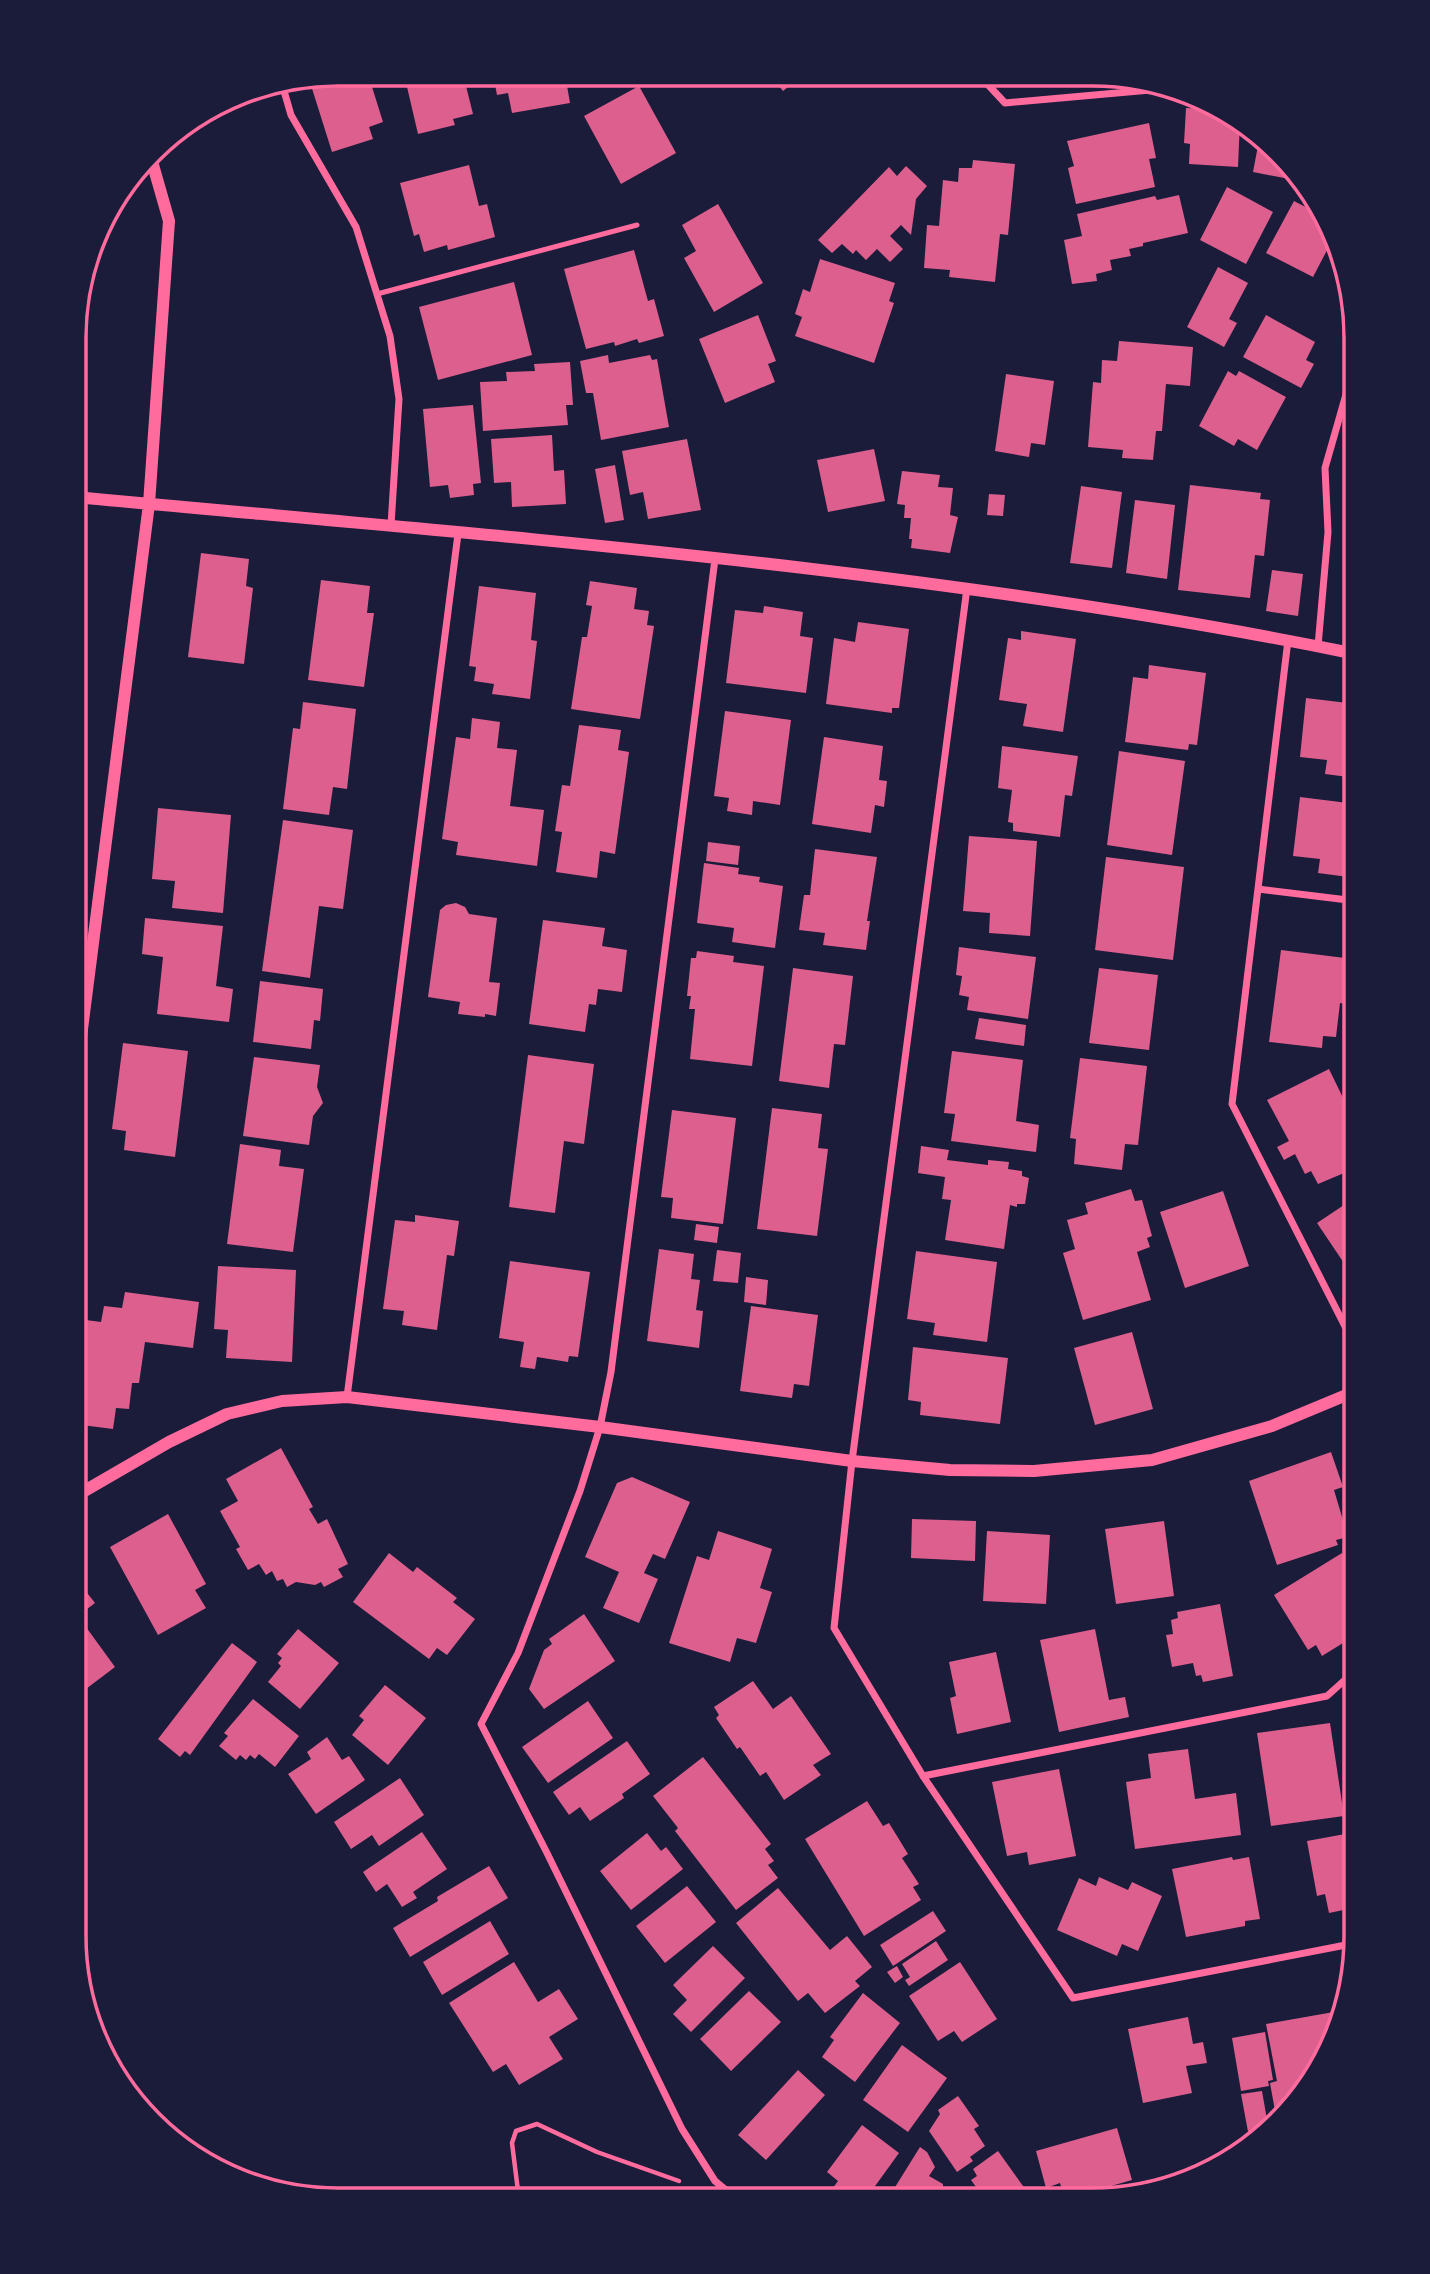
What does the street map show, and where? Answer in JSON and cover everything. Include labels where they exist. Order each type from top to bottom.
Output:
[{"type":"street","points":[[989,86],[1005,103],[1141,91]]},
{"type":"street","points":[[284,92],[291,115],[356,227],[390,336],[399,399],[391,526]]},
{"type":"street","points":[[86,998],[149,504],[169,221],[153,165]]},
{"type":"street","points":[[1318,646],[1328,532],[1325,468],[1344,402]]},
{"type":"street","points":[[86,498],[715,559],[967,588],[1344,651]]},
{"type":"street","points":[[347,1397],[458,534]]},
{"type":"street","points":[[715,559],[611,1372],[600,1427],[580,1490],[518,1653],[481,1724],[682,2129],[715,2181],[723,2188]]},
{"type":"street","points":[[967,588],[852,1461],[835,1628],[923,1776],[1073,1998],[1344,1945]]},
{"type":"street","points":[[1287,640],[1232,1104],[1344,1324]]},
{"type":"street","points":[[1258,889],[1344,900]]},
{"type":"street","points":[[86,1490],[169,1442],[227,1414],[282,1401],[347,1397],[852,1461],[950,1470],[1034,1471],[1152,1460],[1272,1426],[1344,1396]]},
{"type":"street","points":[[923,1776],[1327,1696],[1344,1681]]},
{"type":"lane","points":[[377,294],[637,225]]},
{"type":"path","points":[[518,2188],[512,2143],[516,2131],[537,2124],[597,2152],[696,2188]]},
{"type":"path","points":[[704,2188],[715,2181]]},
{"type":"building","points":[[372,86],[383,122],[369,127],[373,139],[332,152],[312,87]]},
{"type":"building","points":[[407,86],[466,86],[473,114],[453,119],[455,125],[418,134]]},
{"type":"building","points":[[495,86],[567,86],[570,103],[512,113],[508,93],[497,95]]},
{"type":"building","points":[[639,86],[676,153],[621,184],[584,116]]},
{"type":"building","points":[[1186,108],[1197,109],[1239,133],[1238,167],[1189,164],[1190,144],[1184,143]]},
{"type":"building","points":[[1149,123],[1156,158],[1149,159],[1155,187],[1076,204],[1068,168],[1074,166],[1067,141]]},
{"type":"building","points":[[1258,147],[1288,179],[1253,172]]},
{"type":"building","points":[[973,160],[1015,164],[1008,235],[1000,234],[995,282],[949,277],[950,270],[924,268],[927,225],[939,226],[943,180],[958,182],[959,168],[972,168]]},
{"type":"building","points":[[469,165],[479,206],[487,204],[495,237],[448,250],[447,245],[424,252],[419,234],[414,236],[400,183]]},
{"type":"building","points":[[906,166],[927,186],[916,199],[911,235],[901,225],[890,236],[903,249],[890,262],[877,249],[866,260],[856,250],[853,254],[842,244],[832,253],[818,240],[889,167],[897,176]]},
{"type":"building","points":[[1227,187],[1273,212],[1246,264],[1200,240]]},
{"type":"building","points":[[1179,195],[1188,233],[1143,243],[1143,246],[1129,249],[1131,256],[1110,260],[1112,270],[1096,274],[1097,281],[1072,284],[1064,240],[1082,236],[1077,214],[1155,196],[1157,200]]},
{"type":"building","points":[[1294,201],[1309,209],[1328,249],[1313,277],[1266,253]]},
{"type":"building","points":[[718,204],[763,283],[714,312],[684,258],[696,251],[682,225]]},
{"type":"building","points":[[634,250],[648,301],[654,299],[664,336],[639,343],[637,339],[615,346],[614,342],[586,349],[564,269]]},
{"type":"building","points":[[820,259],[895,283],[889,301],[894,303],[874,363],[795,336],[802,317],[795,314],[803,289],[810,292]]},
{"type":"building","points":[[1218,267],[1248,283],[1229,319],[1237,323],[1224,347],[1187,327]]},
{"type":"building","points":[[514,282],[532,355],[438,380],[419,307]]},
{"type":"building","points":[[758,315],[776,361],[768,364],[775,382],[725,403],[699,339]]},
{"type":"building","points":[[1266,315],[1315,342],[1306,360],[1314,364],[1301,388],[1243,357]]},
{"type":"building","points":[[1119,341],[1193,347],[1190,386],[1166,384],[1162,431],[1156,431],[1153,460],[1122,458],[1123,450],[1088,447],[1093,382],[1101,383],[1102,360],[1117,361]]},
{"type":"building","points":[[608,355],[609,363],[650,355],[652,360],[657,359],[669,427],[601,440],[593,393],[586,393],[580,361]]},
{"type":"building","points":[[570,362],[573,405],[566,405],[568,425],[483,431],[480,382],[507,381],[506,372],[535,371],[534,364]]},
{"type":"building","points":[[1228,371],[1236,376],[1239,371],[1286,397],[1257,450],[1238,439],[1234,446],[1199,426]]},
{"type":"building","points":[[1006,374],[1054,381],[1045,445],[1031,443],[1029,457],[995,451]]},
{"type":"building","points":[[473,405],[481,483],[473,484],[474,495],[450,498],[448,485],[430,487],[423,409]]},
{"type":"building","points":[[552,435],[554,471],[564,470],[566,504],[512,507],[511,482],[494,483],[491,439]]},
{"type":"building","points":[[687,439],[701,510],[648,519],[643,492],[630,495],[622,451]]},
{"type":"building","points":[[874,449],[885,501],[828,512],[817,460]]},
{"type":"building","points":[[615,465],[624,520],[605,523],[595,469]]},
{"type":"building","points":[[902,471],[940,475],[938,487],[953,488],[950,515],[958,517],[950,553],[911,548],[911,518],[904,518],[905,505],[897,504]]},
{"type":"building","points":[[1190,485],[1261,493],[1260,499],[1270,500],[1264,556],[1255,555],[1250,598],[1178,590]]},
{"type":"building","points":[[1081,486],[1122,492],[1112,568],[1070,563]]},
{"type":"building","points":[[989,494],[1005,495],[1003,516],[987,515]]},
{"type":"building","points":[[1135,500],[1175,505],[1167,579],[1126,573]]},
{"type":"building","points":[[201,553],[249,559],[246,586],[253,588],[244,664],[188,657]]},
{"type":"building","points":[[1272,570],[1303,574],[1298,616],[1266,611]]},
{"type":"building","points":[[321,580],[370,586],[367,613],[374,613],[364,687],[308,680]]},
{"type":"building","points":[[590,581],[637,588],[634,609],[649,611],[647,625],[654,626],[640,719],[571,709],[582,637],[587,637],[592,606],[586,605]]},
{"type":"building","points":[[479,586],[536,593],[531,640],[537,641],[530,699],[492,694],[494,684],[474,681],[476,667],[469,666]]},
{"type":"building","points":[[764,606],[803,612],[800,636],[813,638],[806,693],[726,683],[735,610],[763,613]]},
{"type":"building","points":[[858,622],[909,629],[899,708],[892,708],[892,713],[826,704],[834,638],[855,642]]},
{"type":"building","points":[[1021,631],[1076,639],[1063,732],[1023,726],[1027,704],[999,700],[1008,638],[1021,640]]},
{"type":"building","points":[[1149,665],[1206,673],[1197,745],[1189,744],[1188,750],[1125,742],[1133,677],[1148,679]]},
{"type":"building","points":[[1306,698],[1344,703],[1344,776],[1325,774],[1327,760],[1300,757]]},
{"type":"building","points":[[303,702],[356,709],[347,789],[333,787],[329,815],[283,809],[293,728],[300,729]]},
{"type":"building","points":[[725,711],[791,720],[780,805],[753,801],[752,815],[727,811],[729,798],[714,796]]},
{"type":"building","points":[[472,718],[500,722],[497,748],[517,750],[510,806],[544,810],[537,866],[456,855],[458,842],[442,839],[456,737],[470,739]]},
{"type":"building","points":[[579,725],[621,730],[618,750],[629,752],[615,854],[600,851],[597,878],[556,872],[562,832],[555,831],[562,785],[570,786]]},
{"type":"building","points":[[824,737],[883,746],[879,780],[887,781],[884,807],[875,805],[871,833],[812,824]]},
{"type":"building","points":[[1002,746],[1078,756],[1072,796],[1065,795],[1060,837],[1013,831],[1013,823],[1008,822],[1012,790],[998,788]]},
{"type":"building","points":[[1119,751],[1185,761],[1172,855],[1107,845]]},
{"type":"building","points":[[1300,797],[1344,802],[1344,876],[1318,873],[1320,859],[1293,856]]},
{"type":"building","points":[[158,808],[231,815],[223,913],[172,908],[175,881],[152,879]]},
{"type":"building","points":[[283,820],[353,830],[343,909],[319,906],[310,978],[262,971]]},
{"type":"building","points":[[969,836],[1037,841],[1030,936],[989,933],[990,913],[963,911]]},
{"type":"building","points":[[708,842],[740,846],[738,865],[706,861]]},
{"type":"building","points":[[815,849],[877,857],[867,921],[870,921],[866,950],[823,945],[825,933],[799,930],[804,895],[810,895]]},
{"type":"building","points":[[1106,857],[1184,867],[1173,960],[1095,950]]},
{"type":"building","points":[[704,863],[739,868],[738,874],[760,877],[759,882],[783,886],[775,948],[732,942],[734,928],[697,923]]},
{"type":"building","points":[[456,903],[465,907],[469,914],[497,918],[489,982],[500,983],[496,1016],[458,1014],[460,1002],[428,997],[440,910],[446,905]]},
{"type":"building","points":[[145,918],[223,926],[216,986],[233,989],[229,1022],[157,1014],[163,957],[142,954]]},
{"type":"building","points":[[543,920],[605,928],[602,946],[627,950],[622,992],[598,989],[596,1005],[589,1004],[585,1032],[529,1024]]},
{"type":"building","points":[[959,947],[1036,957],[1028,1019],[967,1010],[969,997],[959,995],[962,976],[956,975]]},
{"type":"building","points":[[1281,950],[1344,958],[1344,1004],[1340,1003],[1336,1037],[1323,1036],[1322,1048],[1269,1042]]},
{"type":"building","points":[[697,951],[734,956],[733,962],[764,966],[752,1066],[690,1059],[695,1009],[689,1009],[691,996],[687,996],[691,958],[696,958]]},
{"type":"building","points":[[793,968],[853,976],[845,1045],[834,1044],[829,1088],[779,1081]]},
{"type":"building","points":[[1099,968],[1158,975],[1149,1050],[1089,1043]]},
{"type":"building","points":[[260,981],[323,989],[320,1021],[314,1020],[311,1049],[253,1042]]},
{"type":"building","points":[[979,1018],[1026,1025],[1024,1046],[975,1039]]},
{"type":"building","points":[[123,1043],[188,1051],[175,1157],[124,1150],[126,1131],[112,1129]]},
{"type":"building","points":[[952,1051],[1023,1060],[1016,1121],[1039,1125],[1036,1152],[951,1141],[955,1114],[944,1113]]},
{"type":"building","points":[[528,1055],[594,1064],[584,1144],[564,1141],[555,1213],[509,1207]]},
{"type":"building","points":[[254,1057],[320,1065],[317,1087],[323,1103],[313,1116],[309,1145],[243,1136]]},
{"type":"building","points":[[1080,1058],[1147,1066],[1138,1145],[1125,1144],[1122,1170],[1074,1164],[1076,1139],[1070,1138]]},
{"type":"building","points":[[1329,1069],[1344,1100],[1344,1173],[1318,1184],[1311,1171],[1305,1174],[1295,1154],[1284,1160],[1277,1147],[1289,1141],[1267,1100]]},
{"type":"building","points":[[772,1108],[822,1114],[818,1148],[828,1149],[817,1236],[757,1229]]},
{"type":"building","points":[[672,1110],[736,1118],[723,1224],[671,1218],[673,1198],[661,1197]]},
{"type":"building","points":[[240,1144],[281,1150],[279,1166],[304,1169],[293,1252],[227,1244]]},
{"type":"building","points":[[921,1146],[949,1150],[947,1160],[988,1165],[988,1160],[1009,1162],[1008,1169],[1022,1171],[1022,1176],[1029,1178],[1025,1204],[1017,1204],[1017,1207],[1010,1205],[1004,1249],[945,1240],[951,1200],[942,1199],[945,1177],[918,1173]]},
{"type":"building","points":[[1131,1189],[1135,1201],[1142,1200],[1152,1236],[1147,1238],[1150,1247],[1137,1252],[1151,1300],[1083,1320],[1063,1253],[1075,1249],[1067,1220],[1088,1214],[1085,1203]]},
{"type":"building","points":[[1223,1191],[1249,1266],[1185,1288],[1160,1212]]},
{"type":"building","points":[[1344,1205],[1344,1263],[1317,1223]]},
{"type":"building","points":[[415,1215],[459,1221],[454,1256],[447,1255],[437,1330],[402,1325],[404,1311],[383,1309],[395,1220],[415,1222]]},
{"type":"building","points":[[696,1224],[719,1227],[717,1243],[694,1240]]},
{"type":"building","points":[[659,1249],[694,1254],[691,1279],[700,1280],[696,1310],[703,1311],[699,1348],[647,1341]]},
{"type":"building","points":[[717,1250],[741,1253],[738,1283],[713,1281]]},
{"type":"building","points":[[916,1251],[997,1262],[987,1342],[933,1335],[935,1323],[907,1319]]},
{"type":"building","points":[[510,1261],[590,1272],[578,1357],[569,1356],[568,1362],[537,1357],[535,1369],[520,1367],[524,1342],[499,1338]]},
{"type":"building","points":[[218,1266],[296,1270],[292,1362],[226,1358],[228,1330],[214,1329]]},
{"type":"building","points":[[746,1277],[768,1280],[766,1305],[744,1302]]},
{"type":"building","points":[[125,1292],[199,1302],[193,1348],[145,1342],[139,1383],[132,1383],[129,1409],[116,1408],[113,1429],[86,1426],[86,1320],[101,1322],[104,1306],[122,1308]]},
{"type":"building","points":[[751,1306],[818,1315],[809,1386],[794,1384],[792,1398],[740,1391]]},
{"type":"building","points":[[1132,1332],[1153,1409],[1095,1425],[1074,1348]]},
{"type":"building","points":[[913,1347],[1008,1358],[1000,1424],[920,1415],[921,1402],[908,1400]]},
{"type":"building","points":[[281,1448],[313,1507],[309,1509],[318,1524],[327,1519],[348,1564],[338,1569],[343,1577],[324,1587],[321,1582],[315,1585],[296,1582],[287,1587],[283,1579],[277,1581],[272,1571],[266,1575],[259,1564],[248,1570],[236,1549],[240,1547],[220,1511],[238,1501],[226,1479]]},
{"type":"building","points":[[1331,1452],[1343,1487],[1334,1490],[1344,1524],[1344,1538],[1336,1540],[1338,1545],[1277,1565],[1249,1481]]},
{"type":"building","points":[[632,1477],[690,1502],[665,1559],[653,1554],[644,1573],[658,1579],[639,1623],[603,1608],[619,1572],[585,1557],[617,1483]]},
{"type":"building","points":[[168,1514],[206,1584],[195,1590],[206,1608],[158,1635],[110,1547]]},
{"type":"building","points":[[912,1519],[976,1521],[975,1561],[911,1558]]},
{"type":"building","points":[[1164,1521],[1174,1596],[1116,1604],[1105,1529]]},
{"type":"building","points":[[718,1531],[772,1549],[760,1588],[772,1592],[756,1643],[737,1638],[730,1662],[669,1643],[697,1556],[709,1560]]},
{"type":"building","points":[[987,1531],[1050,1535],[1046,1604],[983,1601]]},
{"type":"building","points":[[389,1553],[413,1572],[417,1567],[457,1598],[453,1602],[475,1619],[447,1655],[437,1648],[429,1659],[353,1602]]},
{"type":"building","points":[[1342,1553],[1344,1642],[1322,1656],[1316,1645],[1308,1650],[1274,1595]]},
{"type":"building","points":[[86,1591],[95,1603],[86,1610]]},
{"type":"building","points":[[1220,1604],[1233,1676],[1203,1682],[1201,1675],[1196,1676],[1193,1663],[1172,1667],[1166,1635],[1173,1634],[1171,1620],[1178,1618],[1177,1612]]},
{"type":"building","points":[[584,1614],[615,1661],[544,1709],[529,1689],[544,1650],[552,1644],[549,1639]]},
{"type":"building","points":[[86,1627],[115,1667],[86,1689]]},
{"type":"building","points":[[298,1629],[339,1663],[300,1709],[268,1682],[281,1666],[278,1663],[282,1658],[277,1654]]},
{"type":"building","points":[[1095,1629],[1109,1700],[1125,1697],[1129,1717],[1059,1732],[1040,1640]]},
{"type":"building","points":[[232,1643],[257,1662],[190,1755],[185,1751],[180,1757],[158,1739]]},
{"type":"building","points":[[996,1652],[1011,1722],[957,1734],[950,1698],[956,1696],[949,1662]]},
{"type":"building","points":[[753,1681],[773,1709],[791,1696],[831,1754],[813,1765],[821,1775],[784,1800],[766,1772],[760,1776],[716,1718],[719,1715],[714,1707]]},
{"type":"building","points":[[385,1685],[426,1718],[388,1765],[352,1735],[364,1720],[359,1716]]},
{"type":"building","points":[[253,1699],[299,1736],[275,1767],[259,1754],[255,1759],[250,1755],[246,1760],[240,1755],[236,1760],[219,1746],[228,1736],[224,1733]]},
{"type":"building","points":[[588,1701],[613,1738],[548,1783],[522,1747]]},
{"type":"building","points":[[1330,1723],[1344,1816],[1271,1826],[1257,1733]]},
{"type":"building","points":[[327,1737],[342,1760],[349,1756],[365,1780],[316,1814],[288,1774],[311,1759],[307,1752]]},
{"type":"building","points":[[627,1741],[650,1774],[622,1794],[624,1798],[590,1821],[580,1807],[569,1815],[553,1792]]},
{"type":"building","points":[[1188,1749],[1195,1799],[1236,1793],[1241,1835],[1135,1849],[1126,1782],[1151,1778],[1148,1754]]},
{"type":"building","points":[[703,1757],[771,1844],[765,1849],[774,1861],[768,1865],[778,1878],[736,1910],[675,1831],[678,1828],[653,1796]]},
{"type":"building","points":[[1059,1769],[1076,1856],[1029,1865],[1027,1852],[1007,1856],[992,1782]]},
{"type":"building","points":[[400,1778],[424,1815],[379,1846],[372,1835],[351,1849],[334,1822]]},
{"type":"building","points":[[867,1801],[883,1826],[889,1823],[908,1854],[902,1858],[919,1884],[913,1887],[921,1900],[864,1936],[805,1839]]},
{"type":"building","points":[[422,1832],[447,1869],[413,1892],[417,1898],[402,1907],[387,1884],[376,1892],[363,1872]]},
{"type":"building","points":[[647,1833],[661,1851],[666,1847],[683,1869],[631,1910],[600,1871]]},
{"type":"building","points":[[1344,1834],[1344,1910],[1329,1913],[1325,1894],[1317,1896],[1307,1841]]},
{"type":"building","points":[[1232,1857],[1233,1860],[1249,1857],[1260,1919],[1245,1921],[1245,1926],[1186,1937],[1172,1869]]},
{"type":"building","points":[[489,1866],[508,1898],[410,1957],[393,1928],[438,1901],[437,1897]]},
{"type":"building","points":[[1099,1877],[1128,1890],[1132,1882],[1162,1896],[1138,1951],[1122,1944],[1117,1956],[1057,1930],[1079,1878],[1096,1886]]},
{"type":"building","points":[[687,1886],[716,1922],[665,1963],[636,1926]]},
{"type":"building","points":[[778,1888],[830,1950],[847,1936],[872,1967],[855,1981],[860,1986],[825,2013],[808,1993],[798,2001],[736,1923]]},
{"type":"building","points":[[933,1911],[946,1931],[893,1966],[880,1945]]},
{"type":"building","points":[[490,1921],[509,1954],[442,1995],[423,1962]]},
{"type":"building","points":[[936,1941],[948,1960],[909,1986],[905,1980],[910,1977],[902,1964]]},
{"type":"building","points":[[713,1946],[745,1978],[691,2032],[673,2014],[687,2000],[673,1985]]},
{"type":"building","points":[[514,1962],[538,2002],[559,1989],[578,2019],[549,2037],[563,2059],[519,2085],[506,2064],[493,2072],[449,2003]]},
{"type":"building","points":[[960,1962],[997,2019],[962,2042],[954,2031],[938,2041],[909,1996]]},
{"type":"building","points":[[897,1966],[903,1977],[895,1983],[887,1972]]},
{"type":"building","points":[[749,1991],[781,2022],[731,2071],[700,2039]]},
{"type":"building","points":[[863,1993],[900,2023],[855,2082],[822,2057],[834,2040],[830,2037]]},
{"type":"building","points":[[1333,2012],[1311,2062],[1275,2111],[1270,2083],[1277,2081],[1266,2024]]},
{"type":"building","points":[[1188,2017],[1193,2044],[1203,2042],[1207,2063],[1186,2066],[1192,2093],[1143,2103],[1128,2029]]},
{"type":"building","points":[[1265,2032],[1273,2080],[1268,2081],[1269,2086],[1241,2091],[1232,2038]]},
{"type":"building","points":[[902,2045],[947,2078],[908,2132],[863,2100]]},
{"type":"building","points":[[798,2070],[825,2095],[766,2160],[738,2135]]},
{"type":"building","points":[[1262,2091],[1267,2119],[1248,2134],[1241,2094]]},
{"type":"building","points":[[958,2096],[979,2126],[974,2129],[985,2146],[970,2157],[973,2161],[957,2172],[929,2131],[940,2114],[938,2110]]},
{"type":"building","points":[[862,2125],[899,2153],[874,2188],[833,2188],[838,2181],[827,2172]]},
{"type":"building","points":[[1117,2128],[1132,2180],[1104,2188],[1061,2188],[1060,2183],[1046,2188],[1036,2151]]},
{"type":"building","points":[[920,2147],[927,2152],[935,2167],[929,2176],[943,2184],[943,2188],[894,2188]]},
{"type":"building","points":[[998,2151],[1024,2188],[977,2188],[971,2180],[977,2176],[973,2169]]}]
